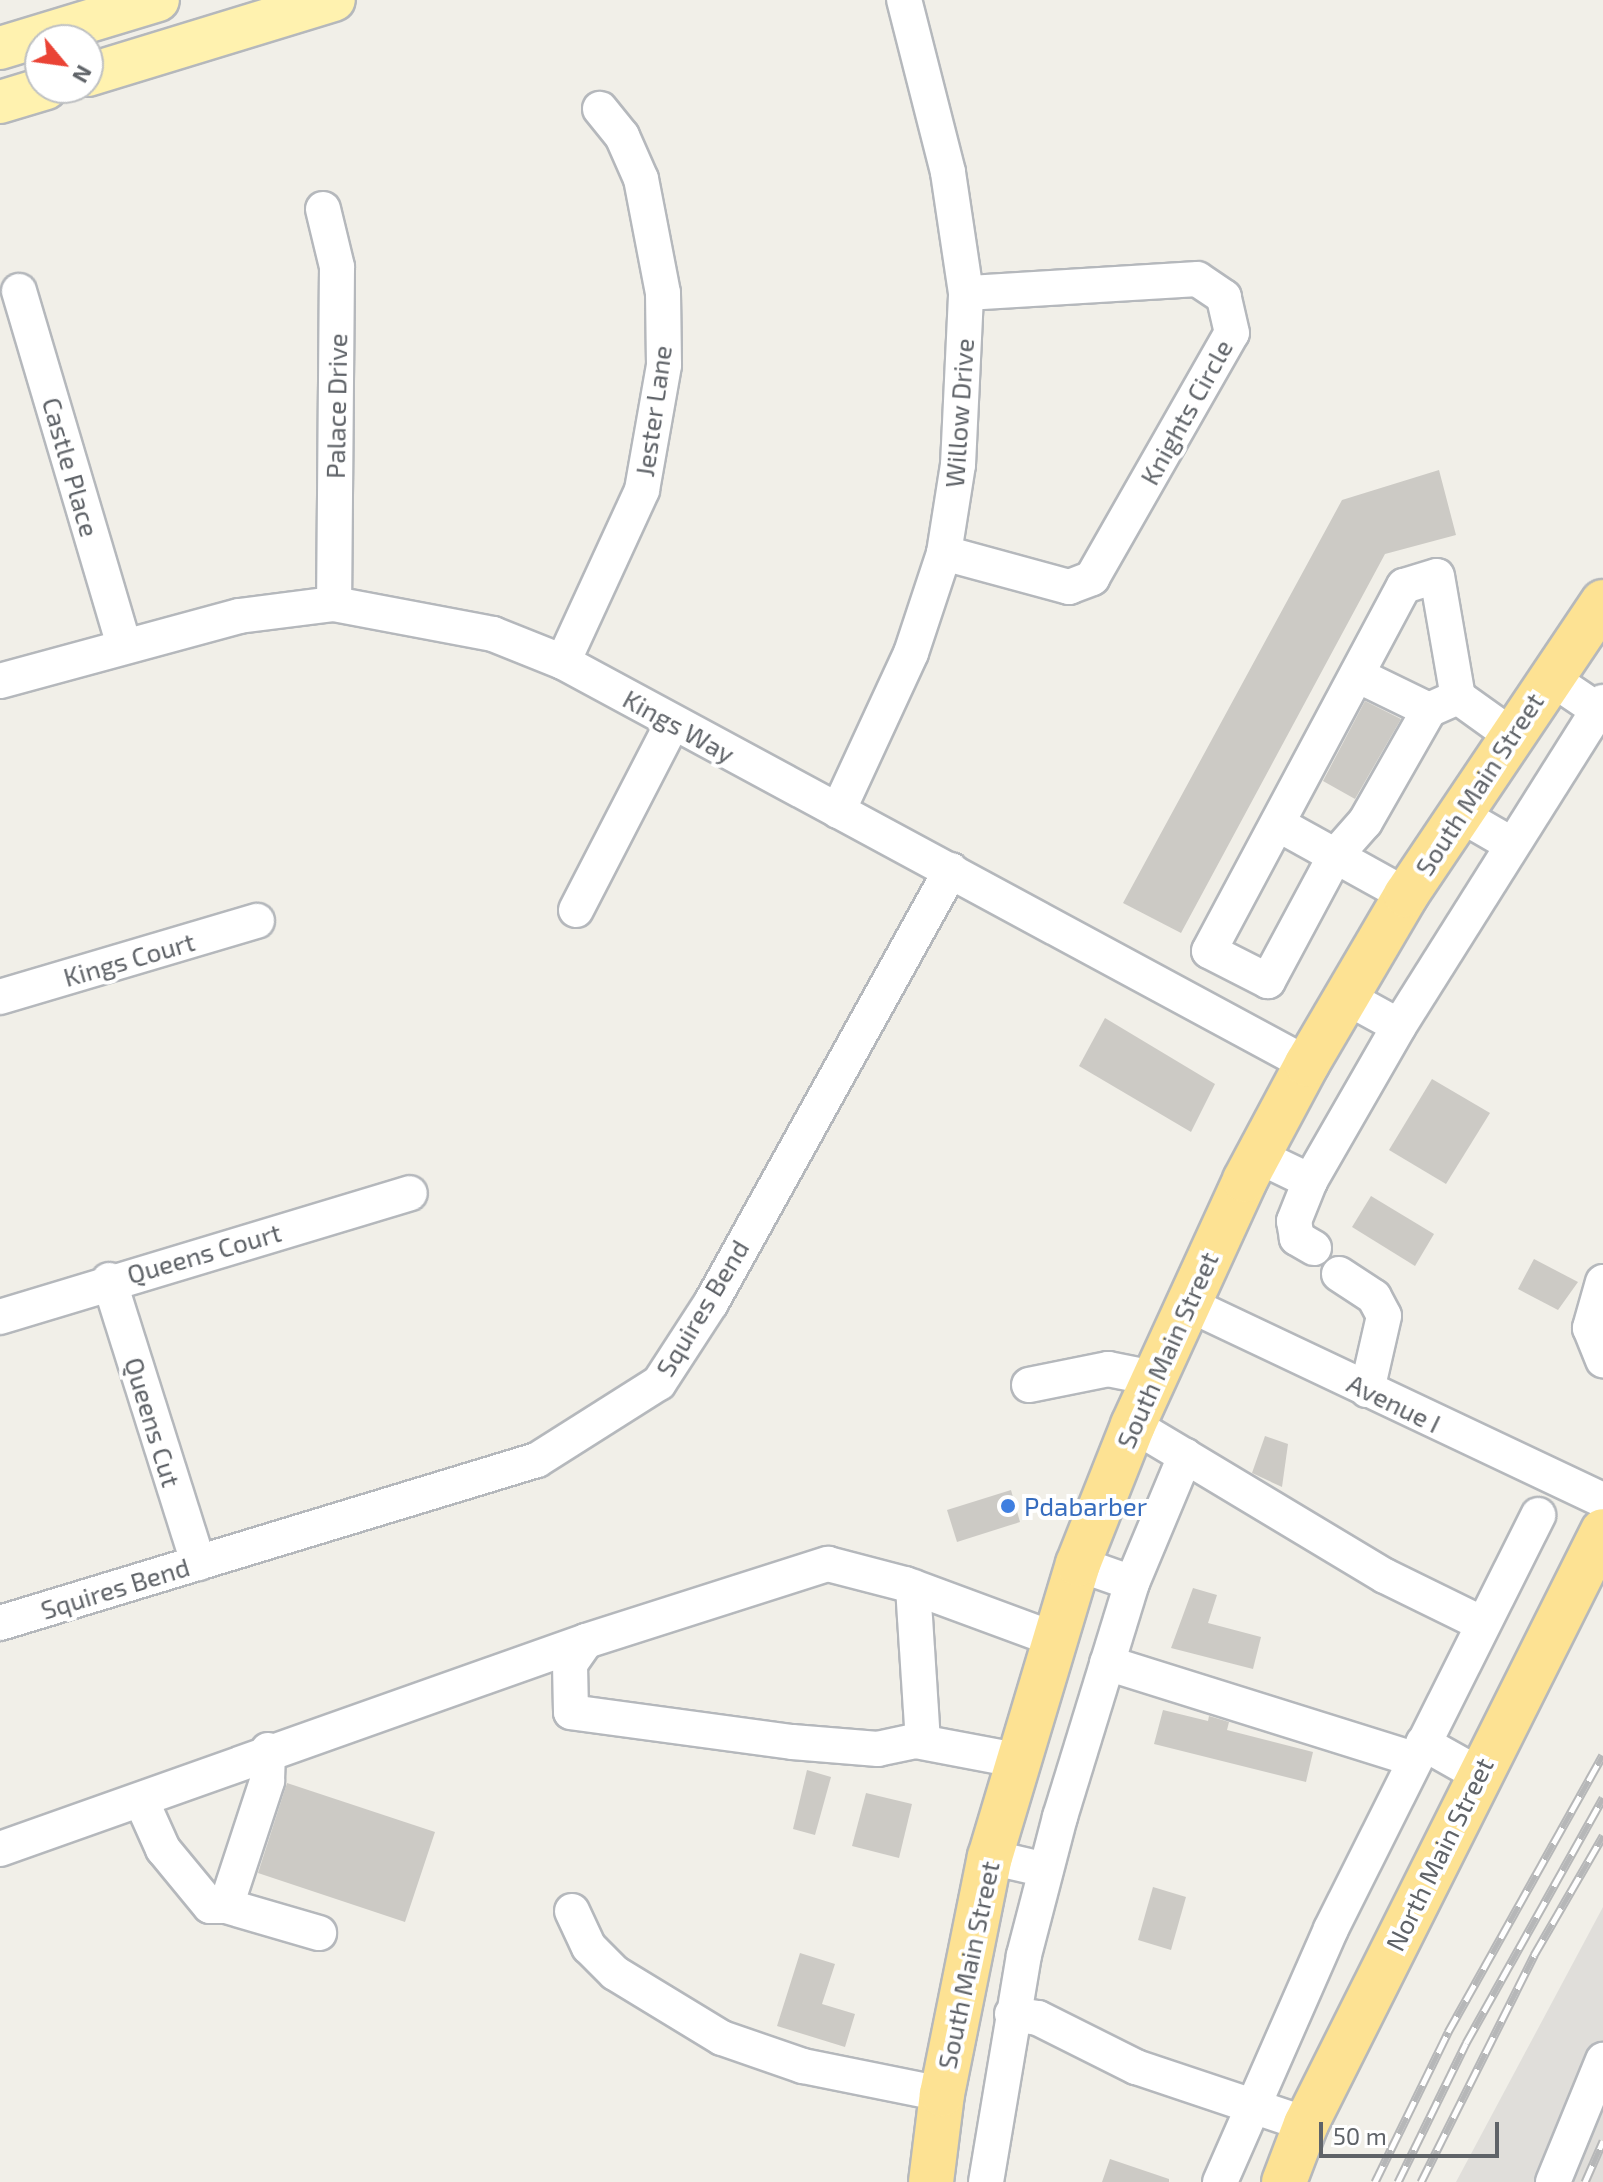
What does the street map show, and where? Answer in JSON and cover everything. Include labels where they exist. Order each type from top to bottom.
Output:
[{"type":"highway","name":"South Main Street","points":[[931,2182],[942,2094],[990,1857],[1016,1760],[1078,1564],[1133,1425],[1186,1303],[1307,1064],[1406,895],[1549,677],[1603,602]]},
{"type":"highway","name":"North Main Street","points":[[1284,2182],[1306,2124],[1478,1774],[1603,1531]]},
{"type":"main road","points":[[0,48],[158,0]]},
{"type":"main road","points":[[104,70],[334,0]]},
{"type":"main road","points":[[0,102],[24,95]]},
{"type":"street","name":"Willow Drive","points":[[838,811],[911,653],[944,553],[958,465],[966,293],[948,172],[912,2]]},
{"type":"street","name":"Jester Lane","points":[[563,662],[642,490],[664,365],[663,293],[641,179],[622,136],[600,109]]},
{"type":"street","name":"Palace Drive","points":[[323,209],[337,267],[334,604]]},
{"type":"street","name":"Knights Circle","points":[[944,553],[1069,587],[1092,578],[1232,333],[1224,297],[1197,279],[966,293]]},
{"type":"street","name":"Castle Place","points":[[19,291],[123,643]]},
{"type":"street","points":[[1437,576],[1444,703],[1365,822],[1335,856],[1268,981],[1209,951],[1404,586],[1437,576]]},
{"type":"street","name":"Kings Way","points":[[0,681],[123,643],[239,616],[334,604],[493,634],[563,662],[672,724],[951,870],[1307,1064]]},
{"type":"street","points":[[1357,675],[1444,703],[1511,735]]},
{"type":"street","points":[[1314,1248],[1297,1238],[1294,1221],[1310,1181],[1399,1026],[1600,706],[1549,677]]},
{"type":"street","points":[[576,910],[672,724]]},
{"type":"street","points":[[1459,814],[1511,844]]},
{"type":"street","points":[[1278,824],[1406,895]]},
{"type":"street","name":"Squires Bend","points":[[0,1623],[537,1460],[659,1383],[711,1303],[951,870]]},
{"type":"street","name":"Kings Court","points":[[0,997],[257,921]]},
{"type":"street","points":[[1198,1005],[1224,958]]},
{"type":"street","points":[[1346,997],[1399,1026]]},
{"type":"street","points":[[1258,1156],[1310,1181]]},
{"type":"street","name":"Queens Court","points":[[0,1317],[109,1280],[410,1193]]},
{"type":"street","points":[[1339,1274],[1374,1297],[1384,1316],[1367,1390]]},
{"type":"street","name":"Queens Cut","points":[[109,1280],[198,1563]]},
{"type":"street","points":[[1603,1282],[1590,1328],[1603,1361]]},
{"type":"street","name":"Avenue I","points":[[1186,1303],[1603,1500]]},
{"type":"street","points":[[1029,1385],[1108,1369],[1153,1378]]},
{"type":"street","points":[[1133,1425],[1385,1576],[1483,1624]]},
{"type":"street","points":[[986,2182],[1012,2014],[1046,1870],[1132,1583],[1185,1456]]},
{"type":"street","points":[[1220,2182],[1419,1751],[1538,1515]]},
{"type":"street","points":[[0,1849],[141,1800],[268,1750],[586,1641],[828,1564],[913,1587],[1054,1639]]},
{"type":"street","points":[[1078,1564],[1132,1583]]},
{"type":"street","points":[[913,1587],[923,1742]]},
{"type":"street","points":[[586,1641],[570,1664],[571,1712],[792,1742],[878,1749],[923,1742],[1016,1760]]},
{"type":"street","points":[[1107,1663],[1419,1751],[1478,1774]]},
{"type":"street","points":[[226,1906],[267,1781],[268,1750]]},
{"type":"street","points":[[141,1800],[163,1849],[210,1906],[226,1906],[319,1933]]},
{"type":"street","points":[[990,1857],[1046,1870]]},
{"type":"street","points":[[572,1911],[589,1947],[615,1973],[722,2038],[803,2066],[942,2094]]},
{"type":"street","points":[[1012,2014],[1038,2018],[1136,2067],[1306,2124]]},
{"type":"street","points":[[1553,2182],[1603,2060]]},
{"type":"shaded area","points":[[1603,1907],[1603,2182],[1456,2182]]},
{"type":"building","points":[[1439,470],[1456,535],[1385,554],[1181,933],[1123,903],[1342,500]]},
{"type":"building","points":[[1365,701],[1401,719],[1355,799],[1323,781]]},
{"type":"building","points":[[1105,1018],[1215,1084],[1191,1132],[1079,1066]]},
{"type":"building","points":[[1432,1079],[1490,1113],[1446,1184],[1389,1150]]},
{"type":"building","points":[[1371,1196],[1434,1234],[1415,1266],[1352,1227]]},
{"type":"building","points":[[1534,1259],[1578,1282],[1558,1310],[1518,1289]]},
{"type":"building","points":[[1265,1436],[1288,1444],[1282,1487],[1252,1473]]},
{"type":"building","points":[[1011,1490],[1020,1522],[957,1542],[947,1510]]},
{"type":"building","points":[[1193,1588],[1217,1595],[1208,1623],[1261,1637],[1253,1669],[1171,1648]]},
{"type":"building","points":[[1163,1710],[1208,1721],[1209,1716],[1229,1722],[1227,1730],[1313,1752],[1306,1782],[1154,1744]]},
{"type":"building","points":[[807,1770],[831,1777],[815,1835],[793,1829]]},
{"type":"building","points":[[287,1783],[435,1832],[405,1922],[258,1873]]},
{"type":"building","points":[[866,1793],[912,1804],[899,1858],[852,1846]]},
{"type":"building","points":[[1153,1887],[1186,1897],[1171,1950],[1138,1940]]},
{"type":"building","points":[[800,1953],[835,1964],[822,2004],[855,2014],[845,2047],[777,2026]]},
{"type":"building","points":[[1110,2159],[1169,2179],[1169,2182],[1102,2182]]},
{"type":"railway","points":[[1375,2182],[1448,2032],[1603,1755]]},
{"type":"railway","points":[[1398,2182],[1466,2043],[1603,1798]]},
{"type":"railway","points":[[1421,2182],[1534,1955],[1603,1836]]},
{"type":"railway","points":[[1585,2182],[1603,2141]]},
{"type":"place","name":"Pdabarber","points":[[1008,1506]]}]
